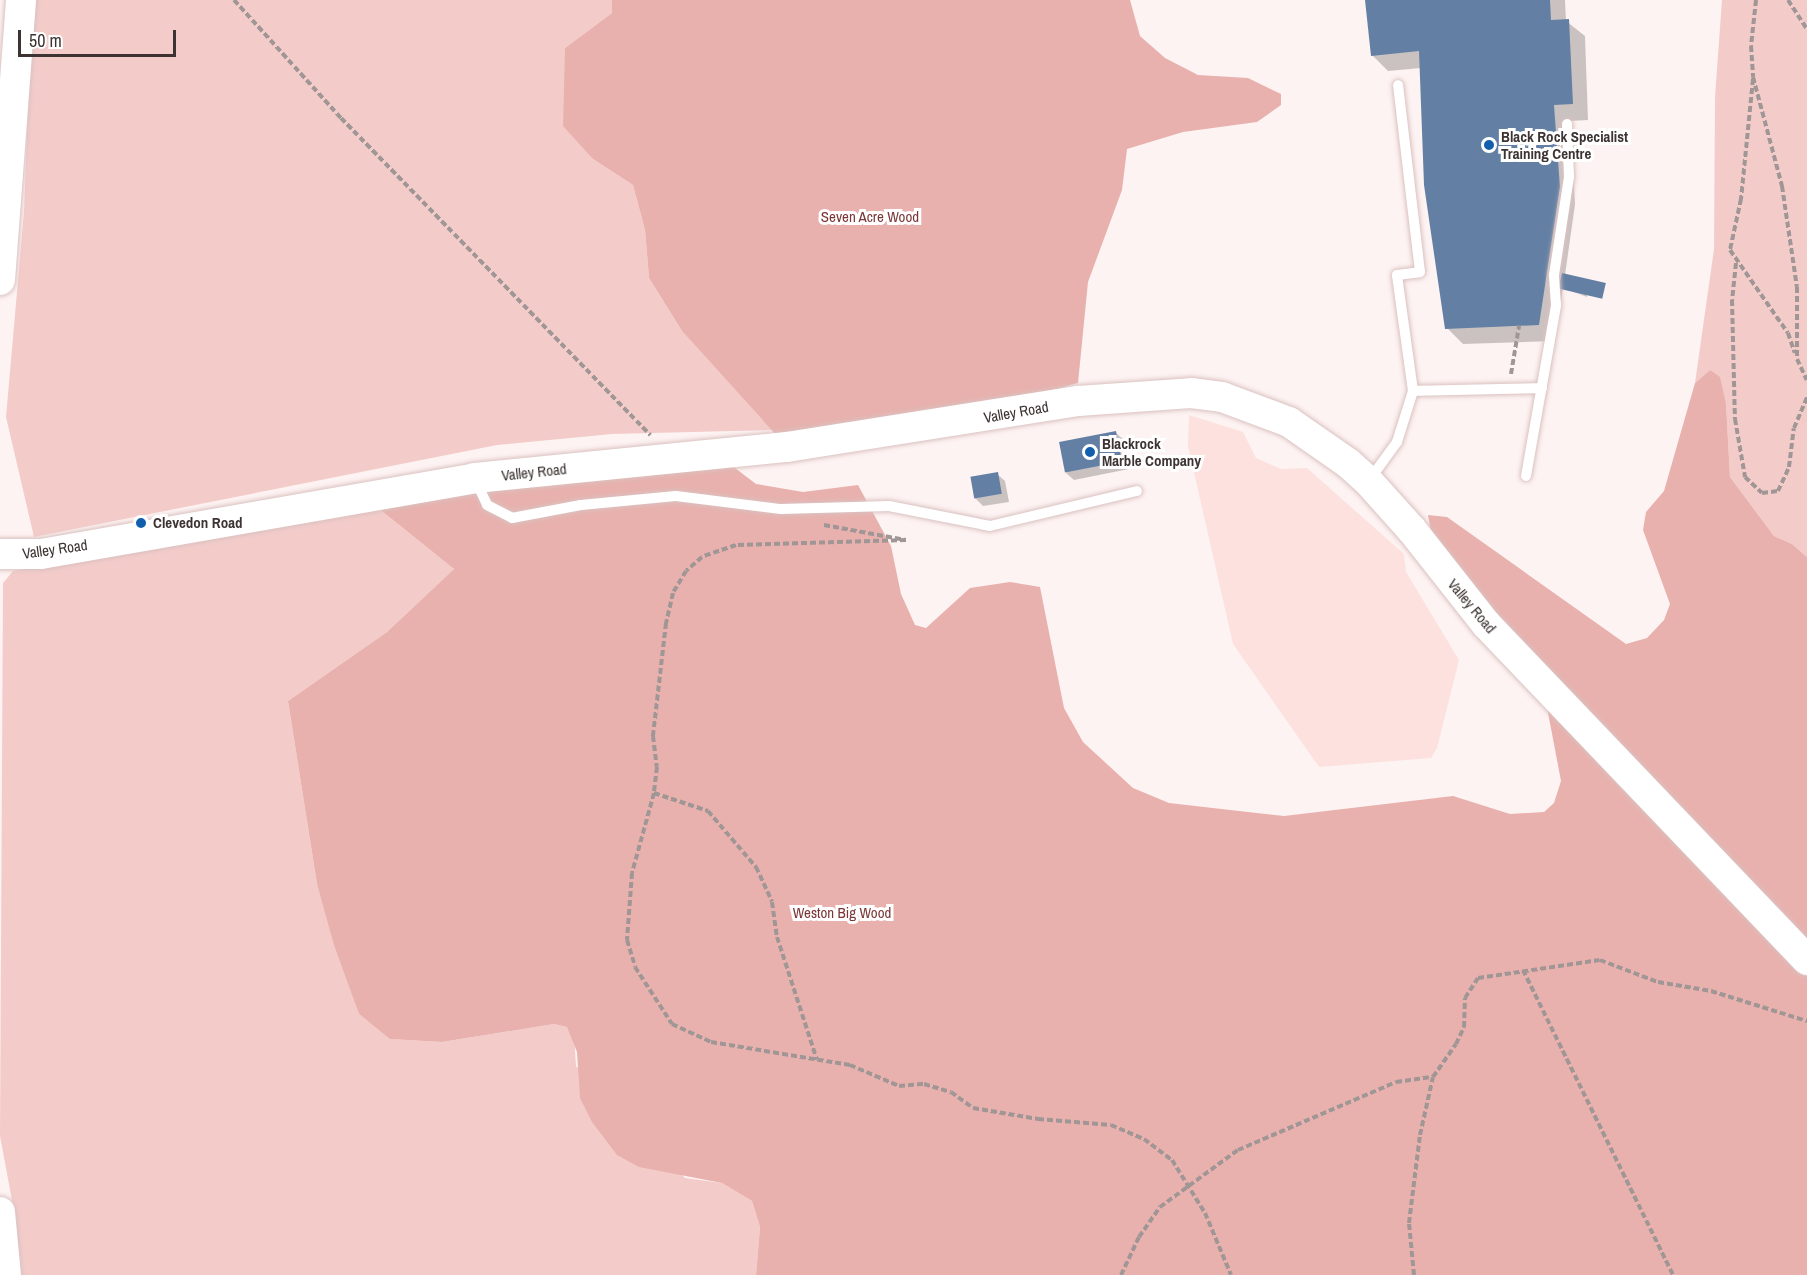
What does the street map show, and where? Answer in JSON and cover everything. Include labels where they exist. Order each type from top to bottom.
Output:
[{"type":"street","points":[[0,280],[21,0]]},
{"type":"street","name":"Valley Road","points":[[0,554],[40,554],[475,478],[874,435],[1078,401],[1191,393],[1222,398],[1289,422],[1348,463],[1368,482],[1412,530],[1486,624],[1807,960]]},
{"type":"street","points":[[0,1212],[6,1275]]},
{"type":"lane","points":[[1368,482],[1397,442],[1413,391],[1397,275],[1420,272],[1398,85]]},
{"type":"lane","points":[[1527,476],[1556,305],[1554,275],[1569,177],[1567,124]]},
{"type":"lane","points":[[1413,391],[1542,388]]},
{"type":"lane","points":[[475,478],[487,505],[512,518],[581,505],[676,496],[790,510],[889,506],[990,526],[1137,491]]},
{"type":"path","points":[[234,0],[341,118],[671,457]]},
{"type":"path","points":[[1756,0],[1751,46],[1753,78],[1741,199],[1730,249],[1736,263],[1788,333],[1807,380]]},
{"type":"path","points":[[1788,0],[1807,29]]},
{"type":"path","points":[[1753,78],[1782,186],[1797,287],[1797,360]]},
{"type":"path","points":[[1736,263],[1732,300],[1735,419],[1745,477],[1762,493],[1778,491],[1789,467],[1794,428],[1807,397]]},
{"type":"path","points":[[1508,387],[1519,326]]},
{"type":"path","points":[[814,523],[906,540],[736,545],[702,558],[686,571],[673,593],[666,622],[653,736],[657,766],[654,793],[632,873],[627,940],[635,967],[672,1024],[711,1042],[850,1065],[899,1086],[924,1084],[951,1092],[973,1108],[1038,1119],[1111,1125],[1144,1139],[1172,1160],[1188,1185],[1205,1213],[1231,1275]]},
{"type":"path","points":[[654,793],[708,812],[756,867],[772,902],[777,937],[817,1060]]},
{"type":"path","points":[[1414,1275],[1409,1223],[1420,1135],[1433,1077],[1456,1044],[1464,1027],[1465,998],[1478,978],[1600,960],[1658,982],[1711,991],[1807,1021]]},
{"type":"path","points":[[1523,970],[1673,1275]]},
{"type":"path","points":[[1121,1275],[1139,1237],[1160,1207],[1238,1150],[1396,1082],[1433,1077]]},
{"type":"shaded area","points":[[32,0],[612,0],[612,13],[565,48],[593,159],[633,185],[645,230],[649,278],[682,331],[772,430],[612,434],[497,445],[34,537],[6,417],[24,212]]},
{"type":"shaded area","points":[[1722,0],[1807,0],[1807,557],[1792,544],[1774,536],[1730,477],[1726,404],[1710,370],[1695,383],[1714,249],[1715,97]]},
{"type":"shaded area","points":[[1189,415],[1243,432],[1256,458],[1281,469],[1307,468],[1404,554],[1406,572],[1459,660],[1437,748],[1431,758],[1319,767],[1233,644],[1188,446]]},
{"type":"shaded area","points":[[378,508],[454,569],[387,632],[288,701],[317,884],[359,1014],[391,1039],[442,1042],[554,1024],[567,1027],[574,1036],[576,1066],[685,1178],[722,1183],[752,1201],[760,1227],[756,1275],[19,1275],[14,1211],[0,1136],[3,583],[13,571]]},
{"type":"green space","name":"Seven Acre Wood","points":[[612,0],[1130,0],[1140,36],[1165,58],[1198,75],[1248,78],[1281,94],[1281,105],[1257,122],[1183,132],[1127,149],[1122,190],[1088,282],[1078,383],[906,431],[787,447],[682,331],[649,278],[645,230],[633,185],[593,159],[563,126],[565,48],[612,13]]},
{"type":"green space","points":[[1710,370],[1720,377],[1726,404],[1730,477],[1774,536],[1792,544],[1807,557],[1807,941],[1555,682],[1432,538],[1428,515],[1447,517],[1626,644],[1647,638],[1664,620],[1670,604],[1643,530],[1646,512],[1664,491],[1695,383]]},
{"type":"green space","name":"Weston Big Wood","points":[[714,452],[756,484],[803,492],[858,485],[891,546],[901,594],[915,625],[926,628],[970,588],[1010,582],[1040,587],[1064,708],[1083,742],[1133,788],[1169,803],[1284,816],[1453,796],[1510,814],[1544,812],[1554,803],[1561,781],[1546,702],[1713,882],[1807,975],[1807,1275],[756,1275],[760,1227],[752,1201],[722,1183],[639,1167],[617,1155],[592,1122],[580,1098],[577,1052],[567,1027],[554,1024],[442,1042],[390,1039],[359,1014],[334,945],[317,884],[288,701],[387,632],[454,569],[378,508]]},
{"type":"building","name":"Black Rock Specialist Training Centre","points":[[1365,0],[1550,0],[1551,20],[1569,19],[1573,104],[1554,105],[1560,187],[1539,325],[1445,329],[1424,185],[1419,51],[1371,56]]},
{"type":"building","points":[[1562,273],[1606,283],[1602,299],[1558,289]]},
{"type":"building","name":"Blackrock Marble Company","points":[[1116,431],[1122,461],[1065,472],[1059,442]]},
{"type":"building","points":[[998,472],[1002,494],[974,499],[970,477]]},
{"type":"place","name":"Black Rock Specialist Training Centre","points":[[1489,145]]},
{"type":"place","name":"Blackrock Marble Company","points":[[1090,452]]},
{"type":"place","name":"Clevedon Road","points":[[141,523]]}]
